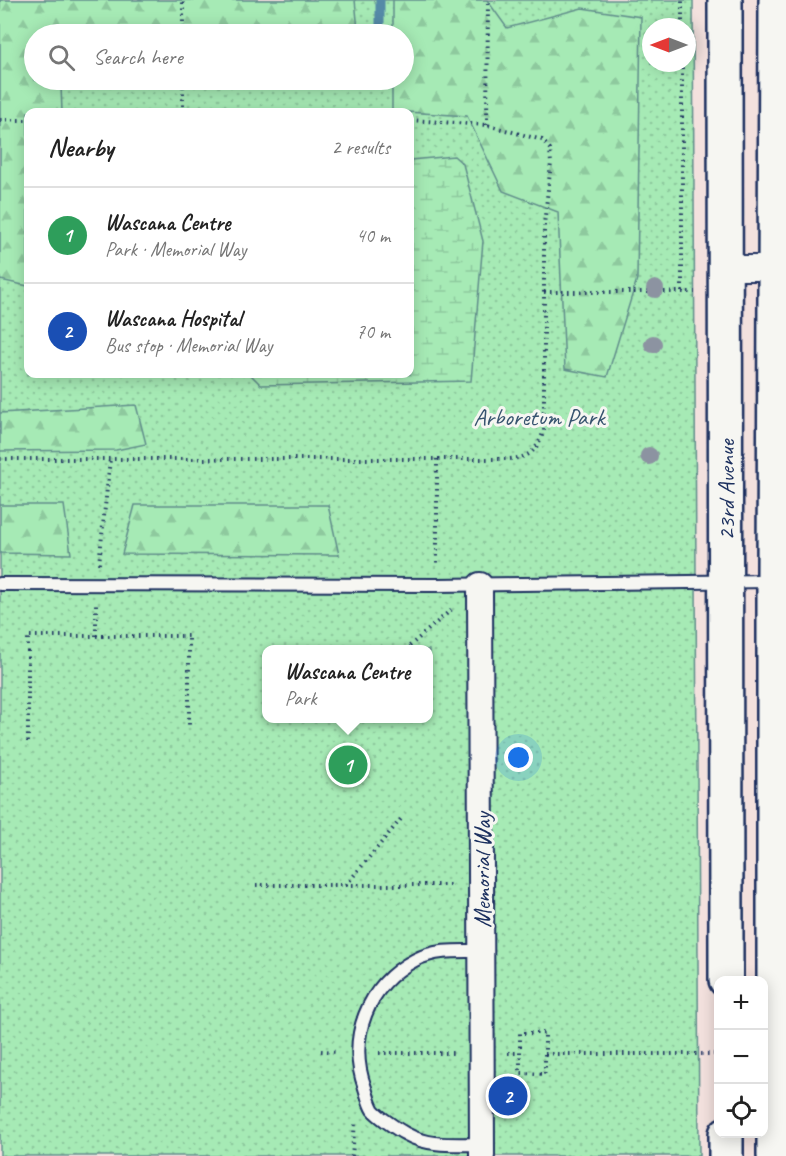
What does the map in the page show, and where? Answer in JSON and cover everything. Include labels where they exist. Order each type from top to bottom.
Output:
[{"type":"main road","name":"23rd Avenue","points":[[725,0],[726,976]]},
{"type":"main road","name":"23rd Avenue","points":[[774,1156],[774,581],[780,268],[776,0]]},
{"type":"main road","points":[[726,1138],[726,1156]]},
{"type":"street","points":[[725,268],[780,268]]},
{"type":"street","name":"Memorial Way","points":[[480,585],[482,1150]]},
{"type":"lane","points":[[0,584],[480,585],[774,581]]},
{"type":"lane","points":[[482,951],[448,950],[437,953],[416,960],[389,978],[369,1005],[358,1037],[358,1070],[372,1109],[406,1134],[435,1144],[482,1150]]},
{"type":"path","points":[[183,0],[183,24]]},
{"type":"path","points":[[487,125],[488,0]]},
{"type":"path","points":[[682,0],[682,18]]},
{"type":"path","points":[[544,292],[681,292],[682,72]]},
{"type":"path","points":[[183,90],[183,108]]},
{"type":"path","points":[[0,120],[24,120]]},
{"type":"path","points":[[0,459],[522,458],[534,452],[544,430],[544,225],[551,162],[550,149],[542,140],[487,125],[414,120]]},
{"type":"path","points":[[99,559],[110,459]]},
{"type":"path","points":[[436,459],[436,585]]},
{"type":"path","points":[[411,645],[480,585]]},
{"type":"path","points":[[96,605],[96,636]]},
{"type":"path","points":[[28,742],[28,636],[189,636],[189,725]]},
{"type":"path","points":[[346,885],[401,819]]},
{"type":"path","points":[[256,885],[482,885]]},
{"type":"path","points":[[520,1034],[545,1034],[545,1054],[545,1074],[520,1073],[520,1034]]},
{"type":"path","points":[[321,1051],[520,1053]]},
{"type":"path","points":[[545,1054],[714,1054]]},
{"type":"green space","name":"Arboretum Park","points":[[0,0],[693,0],[693,18],[642,18],[642,72],[693,72],[699,1156],[0,1156]]},
{"type":"green space","points":[[0,0],[355,0],[357,24],[24,24],[24,90],[61,90],[62,108],[24,108],[24,285],[0,280]]},
{"type":"green space","points":[[393,0],[487,0],[507,28],[582,8],[641,17],[637,279],[607,377],[565,369],[558,212],[503,191],[467,116],[414,112],[414,108],[392,108],[392,90],[414,90],[414,24],[393,24]]},
{"type":"green space","points":[[454,156],[463,164],[483,241],[471,381],[261,385],[254,378],[414,378],[414,160]]},
{"type":"green space","points":[[136,405],[146,444],[116,450],[0,451],[0,413]]},
{"type":"green space","points":[[0,505],[64,505],[71,554],[0,553]]},
{"type":"green space","points":[[135,505],[328,505],[339,555],[122,554]]},
{"type":"waterway","points":[[380,0],[380,24]]},
{"type":"place","name":"Wascana Centre","points":[[348,765]]},
{"type":"place","name":"Wascana Hospital","points":[[508,1096]]}]
